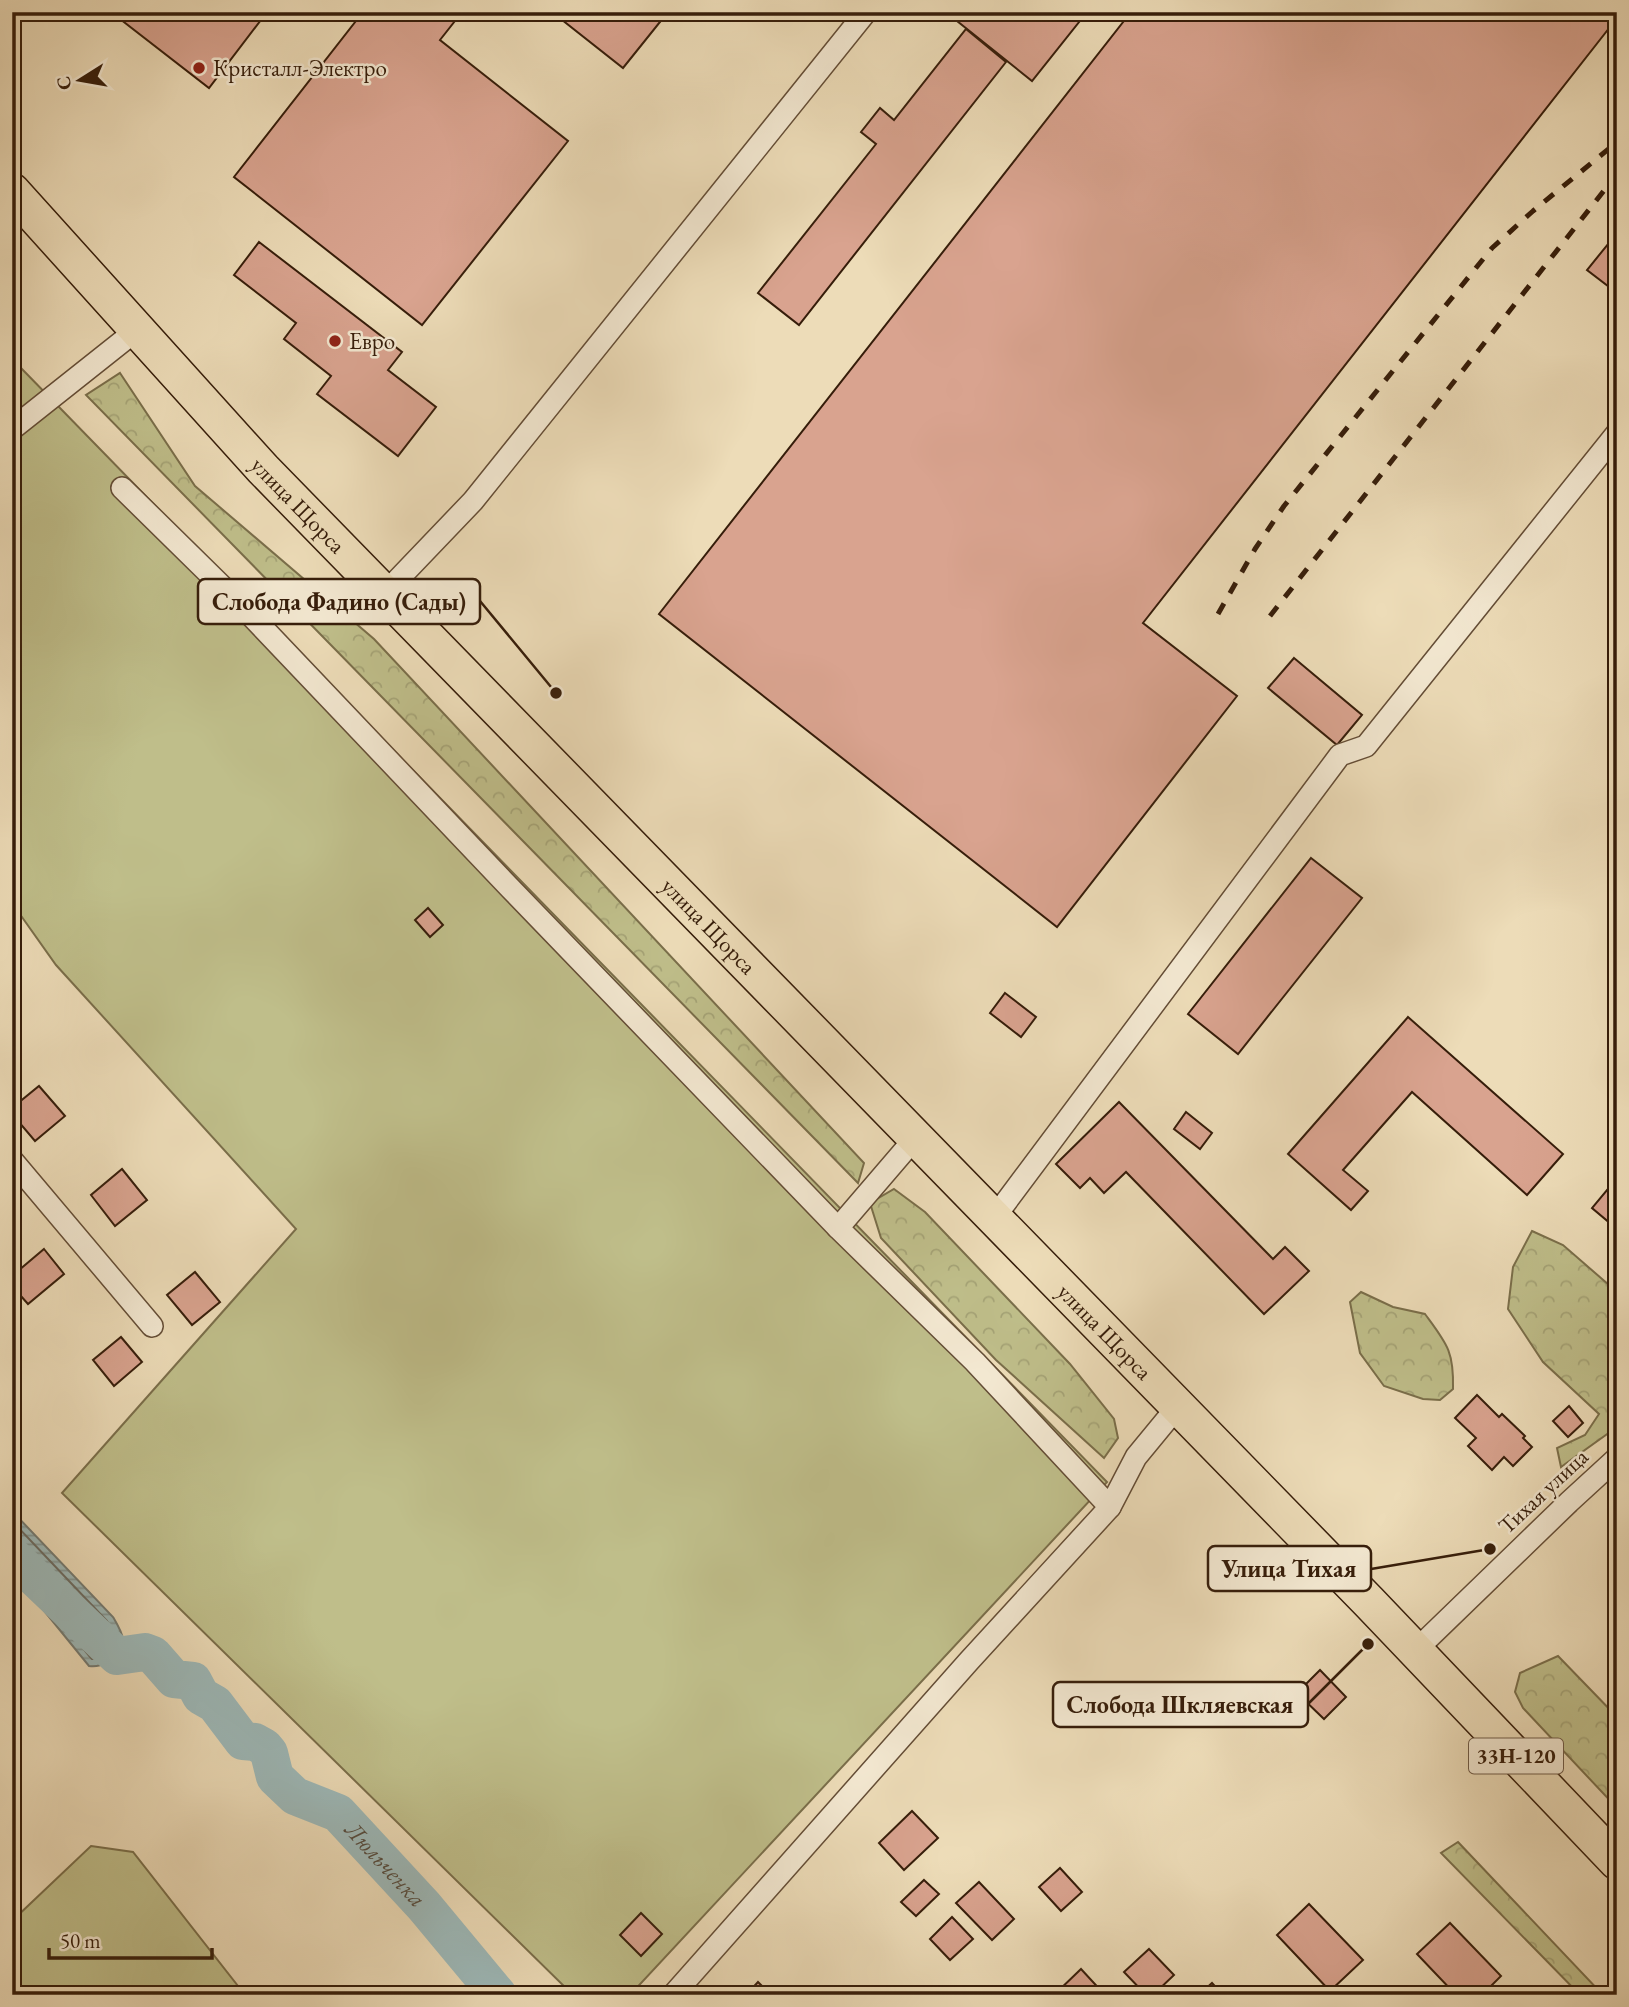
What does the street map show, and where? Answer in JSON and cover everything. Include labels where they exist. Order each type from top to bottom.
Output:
[{"type":"main road","name":"улица Щорса","points":[[12,191],[263,468],[1416,1650]]},
{"type":"main road","name":"33Н-120","points":[[1416,1650],[1617,1862]]},
{"type":"street","points":[[384,593],[473,501],[866,12]]},
{"type":"street","points":[[12,429],[138,329]]},
{"type":"street","points":[[994,1218],[1340,755],[1366,746],[1617,433]]},
{"type":"street","points":[[122,488],[240,604],[481,859],[838,1228],[975,1362],[1110,1507]]},
{"type":"street","points":[[838,1228],[916,1137]]},
{"type":"street","points":[[12,1160],[152,1326]]},
{"type":"street","points":[[673,1995],[969,1661],[1110,1507],[1136,1457],[1178,1406]]},
{"type":"street","name":"Тихая улица","points":[[1416,1650],[1617,1458]]},
{"type":"green space","points":[[20,367],[1107,1482],[630,1995],[573,1995],[62,1493],[296,1229],[56,965],[12,903],[12,372]]},
{"type":"green space","points":[[120,373],[195,486],[374,639],[864,1163],[858,1183],[86,395]]},
{"type":"green space","points":[[894,1189],[925,1212],[1070,1364],[1114,1419],[1118,1438],[1104,1458],[996,1360],[881,1238],[870,1203]]},
{"type":"green space","points":[[1532,1231],[1563,1245],[1617,1292],[1617,1427],[1561,1467],[1557,1448],[1585,1435],[1599,1414],[1543,1362],[1508,1309],[1513,1267]]},
{"type":"green space","points":[[1361,1292],[1393,1307],[1425,1314],[1433,1324],[1448,1348],[1452,1365],[1453,1389],[1440,1400],[1423,1399],[1384,1386],[1360,1353],[1350,1302]]},
{"type":"green space","points":[[1558,1656],[1617,1717],[1617,1808],[1523,1708],[1515,1692],[1520,1673]]},
{"type":"green space","points":[[1458,1842],[1603,1995],[1580,1995],[1441,1853]]},
{"type":"green space","points":[[91,1846],[133,1852],[245,1995],[12,1995],[12,1921]]},
{"type":"water","points":[[12,1511],[113,1617],[122,1635],[123,1645],[110,1660],[89,1666],[37,1602],[12,1581]]},
{"type":"building","points":[[111,12],[267,12],[209,88]]},
{"type":"building","points":[[363,12],[462,12],[440,40],[568,141],[422,325],[234,177]]},
{"type":"building","points":[[552,12],[668,12],[623,68]]},
{"type":"building","points":[[955,12],[1087,12],[1032,81],[952,17]]},
{"type":"building","points":[[1131,12],[1617,12],[1617,18],[1143,623],[1237,696],[1057,927],[659,614]]},
{"type":"building","points":[[966,29],[1006,62],[799,325],[758,293],[876,144],[861,132],[880,108],[894,120]]},
{"type":"building","points":[[1617,233],[1617,293],[1587,270]]},
{"type":"building","points":[[259,242],[402,352],[388,370],[436,407],[398,456],[317,394],[331,376],[284,339],[296,323],[234,275]]},
{"type":"building","points":[[1294,658],[1362,715],[1337,745],[1268,688]]},
{"type":"building","points":[[1311,858],[1362,898],[1238,1054],[1188,1014]]},
{"type":"building","points":[[428,908],[443,925],[430,937],[415,920]]},
{"type":"building","points":[[1005,993],[1036,1017],[1021,1037],[990,1013]]},
{"type":"building","points":[[1408,1017],[1563,1154],[1527,1195],[1412,1092],[1343,1170],[1368,1191],[1351,1210],[1288,1154]]},
{"type":"building","points":[[39,1086],[65,1116],[35,1141],[12,1114],[12,1108]]},
{"type":"building","points":[[1119,1102],[1273,1259],[1285,1247],[1309,1271],[1264,1314],[1126,1172],[1104,1193],[1090,1178],[1080,1188],[1056,1164]]},
{"type":"building","points":[[1186,1112],[1212,1133],[1200,1149],[1174,1129]]},
{"type":"building","points":[[122,1169],[147,1200],[115,1226],[91,1195]]},
{"type":"building","points":[[1617,1178],[1617,1229],[1592,1208]]},
{"type":"building","points":[[44,1249],[64,1274],[28,1304],[12,1286],[12,1276]]},
{"type":"building","points":[[195,1272],[220,1302],[192,1325],[167,1295]]},
{"type":"building","points":[[121,1337],[142,1362],[114,1386],[93,1360]]},
{"type":"building","points":[[1477,1395],[1499,1417],[1502,1414],[1525,1436],[1523,1438],[1532,1447],[1513,1466],[1504,1457],[1492,1470],[1468,1446],[1476,1438],[1455,1418]]},
{"type":"building","points":[[1569,1406],[1583,1423],[1568,1437],[1553,1421]]},
{"type":"building","points":[[1320,1670],[1346,1697],[1324,1719],[1297,1693]]},
{"type":"building","points":[[912,1811],[938,1838],[904,1870],[879,1843]]},
{"type":"building","points":[[1060,1868],[1082,1892],[1061,1911],[1039,1887]]},
{"type":"building","points":[[924,1880],[939,1894],[916,1916],[901,1902]]},
{"type":"building","points":[[979,1882],[1014,1919],[992,1940],[956,1903]]},
{"type":"building","points":[[1309,1904],[1363,1960],[1330,1991],[1277,1935]]},
{"type":"building","points":[[641,1913],[662,1934],[641,1956],[620,1935]]},
{"type":"building","points":[[952,1917],[973,1939],[950,1960],[930,1939]]},
{"type":"building","points":[[1450,1923],[1501,1976],[1482,1995],[1456,1995],[1417,1954]]},
{"type":"building","points":[[1149,1949],[1174,1975],[1153,1995],[1146,1995],[1124,1972]]},
{"type":"building","points":[[1081,1969],[1105,1995],[1054,1995]]},
{"type":"building","points":[[758,1982],[771,1995],[746,1995]]},
{"type":"building","points":[[1212,1983],[1223,1995],[1199,1995]]},
{"type":"waterway","name":"Люльченка","points":[[12,1556],[117,1656],[145,1652],[153,1655],[174,1679],[193,1681],[201,1696],[215,1704],[243,1741],[255,1742],[264,1747],[269,1753],[275,1777],[295,1796],[338,1813],[424,1906],[498,1995]]},
{"type":"railway","points":[[1218,614],[1255,549],[1284,506],[1492,248],[1617,142]]},
{"type":"railway","points":[[1270,616],[1617,174]]},
{"type":"place","name":"Кристалл-Электро","points":[[199,68]]},
{"type":"place","name":"Евро","points":[[335,341]]},
{"type":"place","name":"Слобода Фадино (Сады)","points":[[556,693]]},
{"type":"place","name":"Улица Тихая","points":[[1490,1549]]},
{"type":"place","name":"Слобода Шкляевская","points":[[1368,1644]]}]
